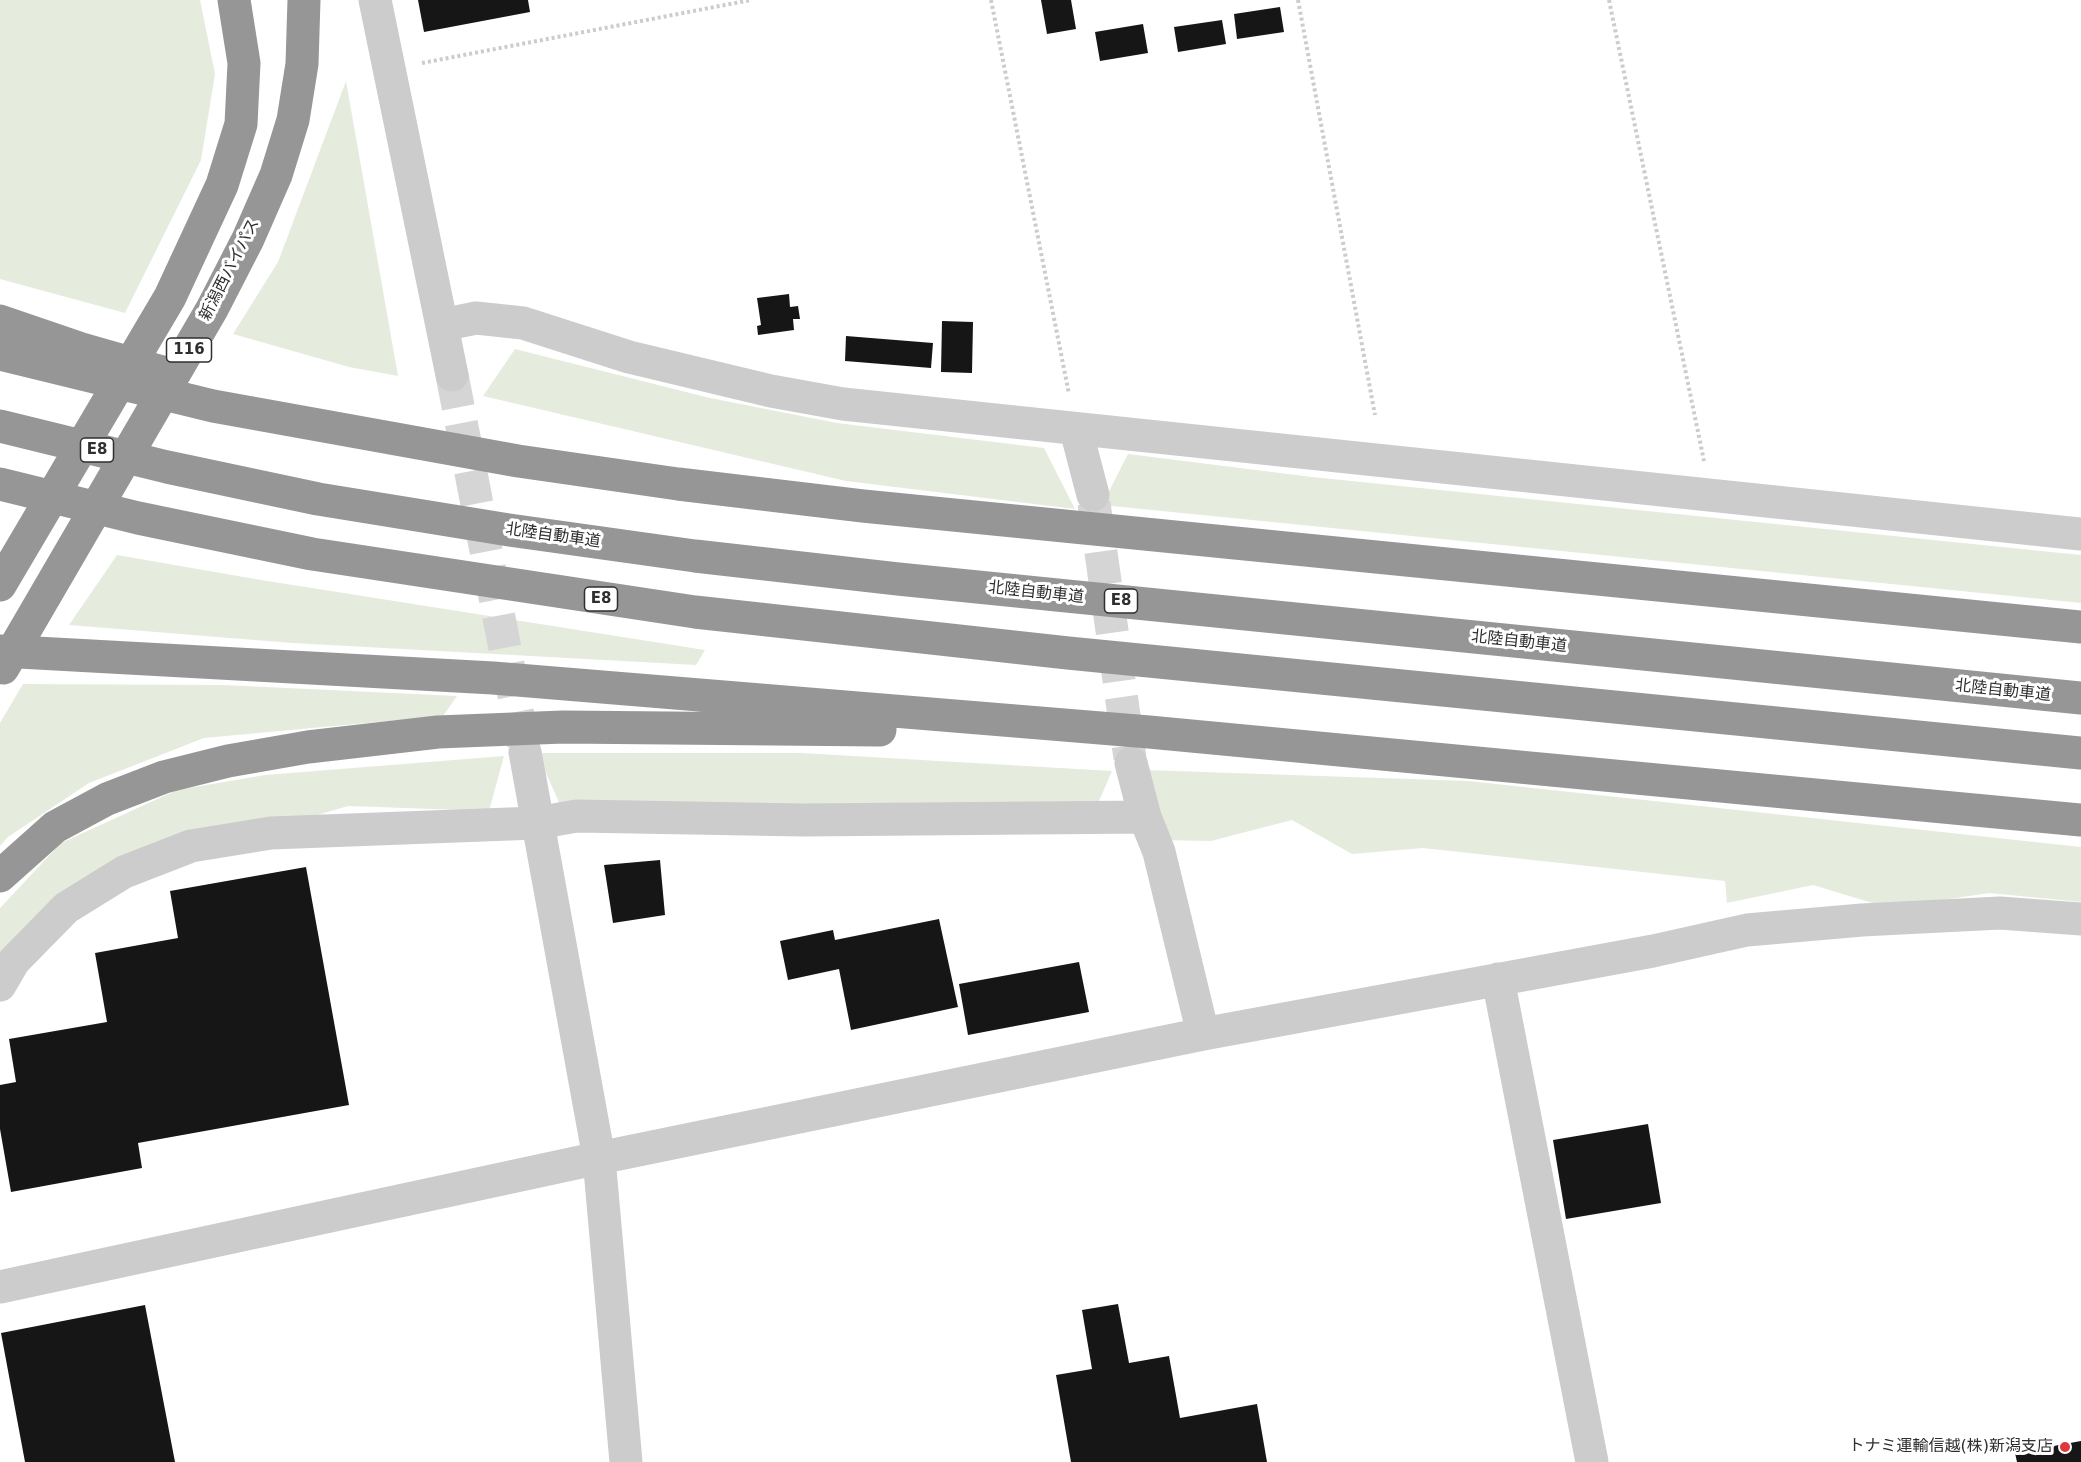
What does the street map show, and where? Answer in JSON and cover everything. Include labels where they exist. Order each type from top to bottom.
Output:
[{"type":"highway","points":[[0,585],[170,297],[222,186],[241,124],[244,63],[234,0]]},
{"type":"highway","name":"新潟西バイパス","points":[[0,673],[212,309],[248,239],[276,175],[293,120],[302,64],[304,0]]},
{"type":"highway","points":[[0,321],[76,361]]},
{"type":"highway","points":[[0,354],[76,361],[218,398],[506,459],[678,484],[863,506],[2081,627]]},
{"type":"highway","name":"北陸自動車道","points":[[14,430],[167,467],[318,499],[695,556],[898,579],[2081,698]]},
{"type":"highway","name":"E8","points":[[0,484],[138,518],[312,554],[695,612],[1068,653],[2081,753]]},
{"type":"highway","points":[[0,651],[493,678],[1149,732],[2081,820]]},
{"type":"highway","points":[[0,876],[55,827],[107,799],[164,777],[228,761],[308,747],[438,732],[563,727],[1149,732]]},
{"type":"street","points":[[375,0],[452,375]]},
{"type":"street","points":[[442,326],[476,318],[523,323],[629,357],[771,391],[843,404],[2081,534]]},
{"type":"street","points":[[1076,430],[1093,495]]},
{"type":"street","points":[[525,752],[536,823],[599,1158],[626,1462]]},
{"type":"street","points":[[1131,763],[1145,817],[1159,852],[1203,1034]]},
{"type":"street","points":[[0,985],[14,961],[66,909],[124,872],[191,846],[270,833],[536,823],[577,816],[803,820],[1145,817]]},
{"type":"street","points":[[0,1287],[599,1158],[1203,1034],[1653,951],[1747,930],[1862,920],[2000,913],[2081,919]]},
{"type":"street","points":[[1498,979],[1592,1462]]},
{"type":"path","points":[[388,68],[751,0]]},
{"type":"path","points":[[991,0],[1076,430]]},
{"type":"path","points":[[1298,0],[1375,415]]},
{"type":"path","points":[[1609,0],[1712,495]]},
{"type":"green space","points":[[0,0],[200,0],[215,74],[201,160],[125,313],[0,279]]},
{"type":"green space","points":[[346,81],[398,376],[349,367],[233,334],[278,262]]},
{"type":"green space","points":[[515,349],[710,398],[837,423],[1044,448],[1075,509],[846,481],[483,396]]},
{"type":"green space","points":[[1128,454],[1312,477],[2081,555],[2081,603],[1102,505]]},
{"type":"green space","points":[[117,555],[705,650],[696,665],[292,643],[69,625]]},
{"type":"green space","points":[[23,684],[223,685],[457,696],[443,716],[204,738],[89,783],[8,837],[0,846],[0,723]]},
{"type":"green space","points":[[537,753],[801,753],[1112,771],[1093,815],[562,809]]},
{"type":"green space","points":[[504,756],[489,811],[348,806],[297,821],[181,834],[0,960],[0,908],[61,843],[177,790],[265,775]]},
{"type":"green space","points":[[1145,770],[1468,781],[2081,847],[2081,902],[1989,893],[1889,908],[1813,885],[1727,903],[1725,881],[1423,848],[1352,854],[1292,820],[1211,841],[1159,840]]},
{"type":"building","points":[[418,0],[528,0],[530,12],[424,32]]},
{"type":"building","points":[[1041,0],[1071,0],[1076,29],[1047,34]]},
{"type":"building","points":[[1280,7],[1284,32],[1237,39],[1234,14]]},
{"type":"building","points":[[1222,20],[1226,44],[1178,52],[1174,27]]},
{"type":"building","points":[[1143,24],[1148,53],[1100,61],[1095,32]]},
{"type":"building","points":[[789,294],[790,307],[798,306],[800,319],[793,319],[794,330],[758,335],[757,326],[761,325],[757,298]]},
{"type":"building","points":[[942,321],[973,322],[972,373],[941,372]]},
{"type":"building","points":[[846,336],[933,343],[931,368],[845,361]]},
{"type":"building","points":[[660,860],[665,915],[613,923],[604,865]]},
{"type":"building","points":[[306,867],[349,1105],[138,1143],[142,1168],[11,1192],[0,1129],[0,1085],[16,1082],[9,1039],[107,1022],[95,953],[178,938],[170,891]]},
{"type":"building","points":[[939,919],[958,1007],[851,1030],[839,969],[788,980],[780,941],[833,930],[835,940]]},
{"type":"building","points":[[1079,962],[1089,1012],[968,1035],[959,984]]},
{"type":"building","points":[[1648,1124],[1661,1203],[1566,1219],[1553,1140]]},
{"type":"building","points":[[1118,1304],[1129,1363],[1169,1356],[1180,1418],[1257,1404],[1267,1462],[1071,1462],[1056,1375],[1092,1369],[1082,1310]]},
{"type":"building","points":[[145,1305],[175,1462],[25,1462],[1,1333]]},
{"type":"building","name":"トナミ運輸信越(株)新潟支店","points":[[2081,1441],[2081,1462],[2017,1462],[2015,1453]]},
{"type":"tunnel","points":[[452,375],[525,752]]},
{"type":"tunnel","points":[[1094,503],[1130,758]]},
{"type":"place","name":"トナミ運輸信越(株)新潟支店","points":[[2065,1447]]}]
